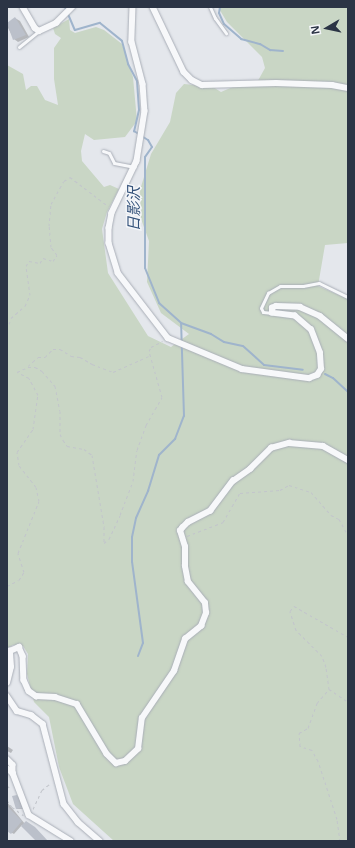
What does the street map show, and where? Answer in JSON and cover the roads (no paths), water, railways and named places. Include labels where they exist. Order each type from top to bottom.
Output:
[{"type":"street","points":[[23,7],[35,28],[39,31],[56,23],[72,7]]},
{"type":"street","points":[[133,7],[132,42],[143,84],[145,111],[135,167],[114,210],[109,243],[118,273],[168,338],[242,369],[308,378],[318,375],[321,369],[320,353],[311,330],[295,316],[272,313],[272,308],[276,306],[300,307],[320,316],[348,339]]},
{"type":"street","points":[[153,7],[184,72],[192,80],[202,85],[276,83],[332,85],[348,88]]},
{"type":"street","points":[[7,683],[11,667],[10,651],[19,647],[23,656],[24,680],[29,691],[36,696],[55,697],[77,704],[107,754],[116,763],[131,757],[138,749],[142,718],[174,671],[185,639],[201,626],[206,613],[205,603],[188,582],[185,566],[186,547],[180,531],[182,528],[188,522],[210,511],[232,481],[250,469],[271,448],[289,443],[323,446],[348,460]]},
{"type":"street","points":[[7,696],[17,711],[31,715],[43,724],[67,809],[100,841]]},
{"type":"street","points":[[7,759],[13,765],[14,773],[29,815],[71,841]]},
{"type":"street","points":[[7,768],[14,773]]},
{"type":"lane","points":[[210,7],[215,18],[226,33]]},
{"type":"lane","points":[[19,48],[39,31]]},
{"type":"lane","points":[[103,151],[109,153],[114,163],[135,167]]},
{"type":"lane","points":[[272,313],[262,312],[261,308],[268,293],[280,286],[303,286],[320,283],[348,297]]},
{"type":"waterway","name":"日影沢","points":[[65,7],[75,30],[100,23],[122,41],[128,64],[137,81],[139,110],[134,131],[148,140],[152,147],[145,157],[145,268],[159,303],[181,323],[211,334],[224,342],[243,346],[264,365],[303,370]]},
{"type":"waterway","name":"日影沢","points":[[220,7],[219,13],[224,24],[241,39],[260,44],[270,50],[283,51]]},
{"type":"waterway","points":[[138,656],[143,643],[132,562],[132,537],[136,518],[148,491],[159,455],[175,439],[184,416],[181,323]]},
{"type":"waterway","name":"日影沢","points":[[325,374],[333,378],[348,392]]}]
